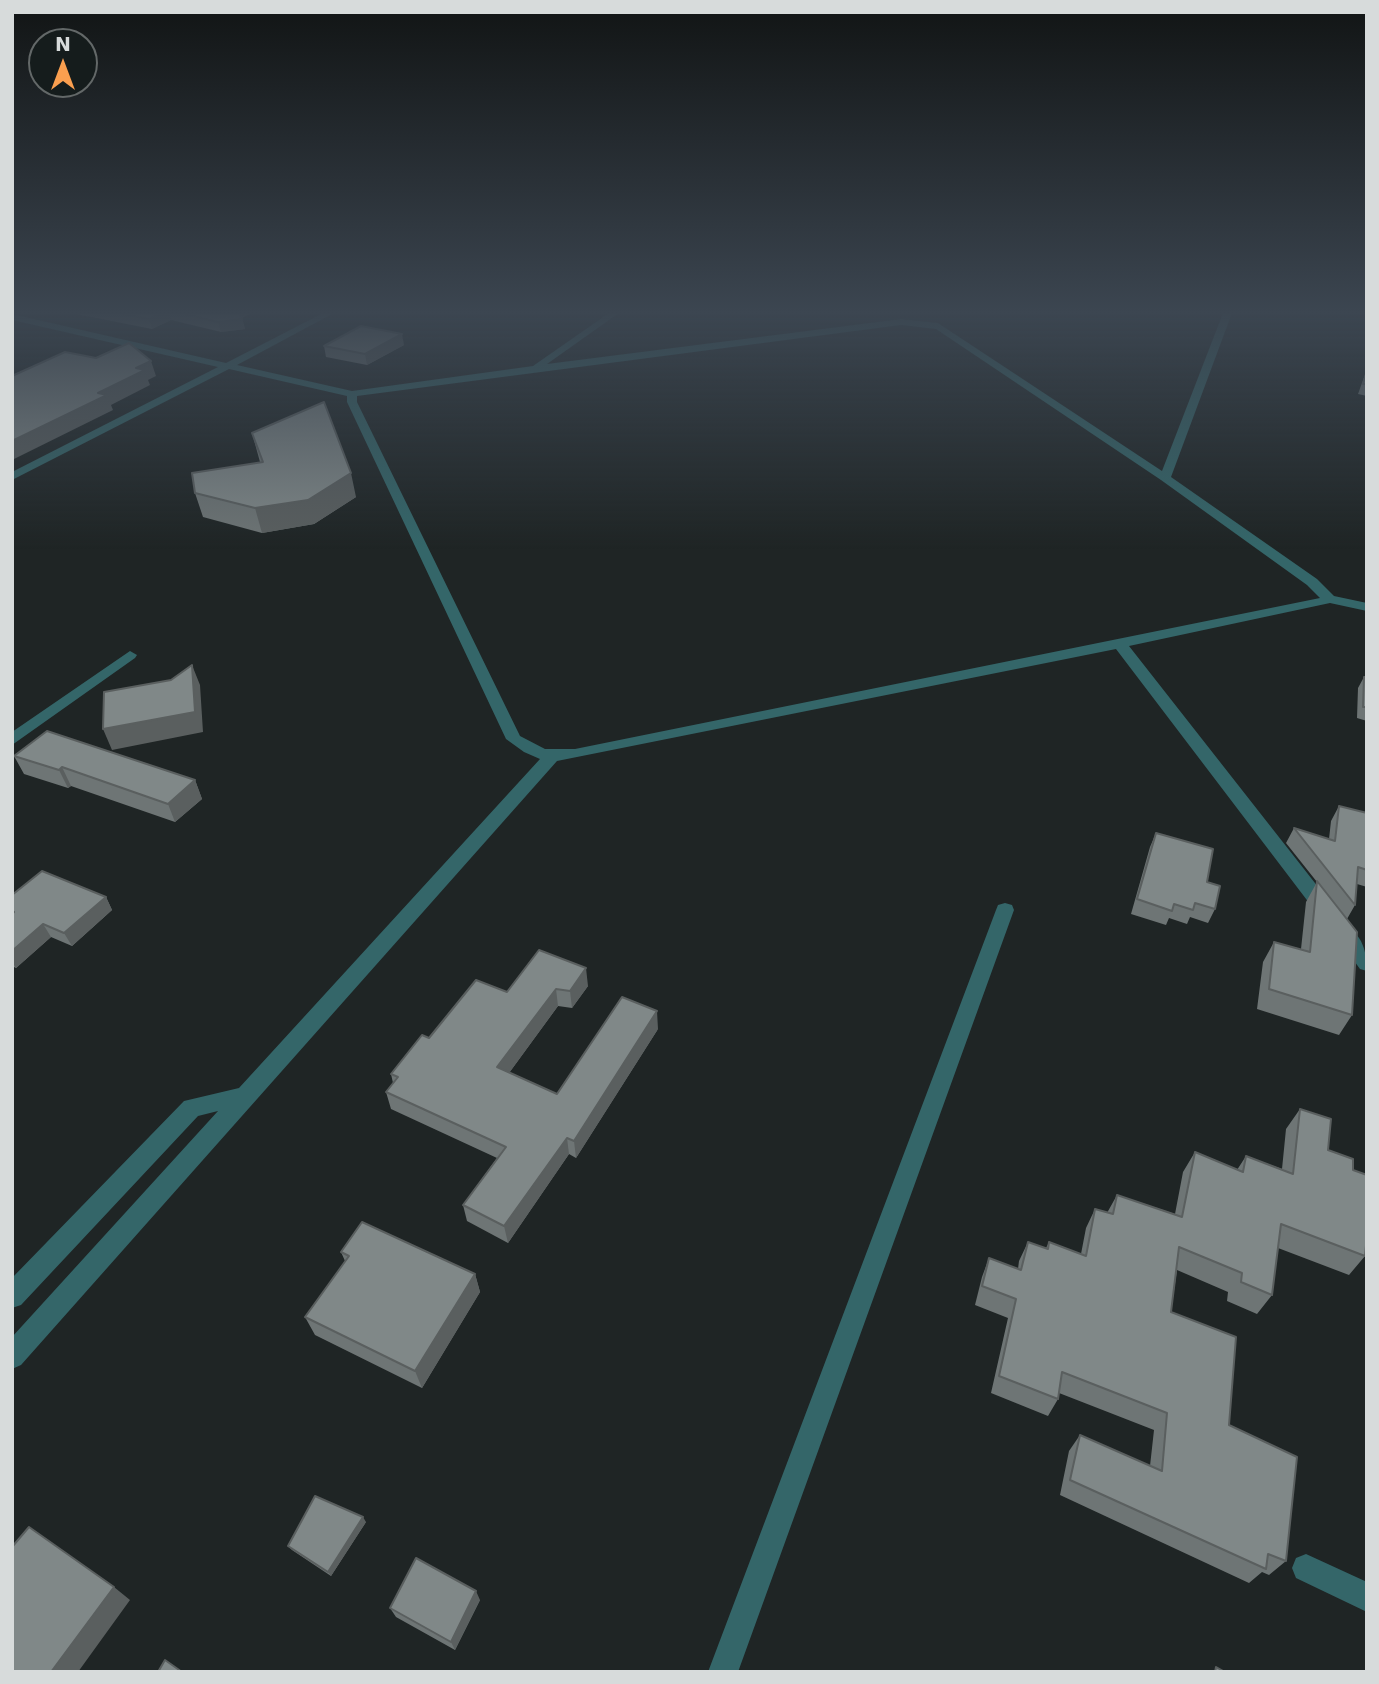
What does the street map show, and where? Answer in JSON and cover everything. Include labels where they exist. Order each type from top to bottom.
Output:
[{"type":"street","points":[[12,477],[177,392]]},
{"type":"street","points":[[342,392],[352,394],[363,392]]},
{"type":"street","points":[[1036,392],[1166,478],[1312,582],[1329,598],[1367,607]]},
{"type":"street","points":[[1166,478],[1198,392]]},
{"type":"street","points":[[352,394],[352,402],[514,739],[531,751],[551,757],[1312,605],[1329,598]]},
{"type":"street","points":[[1120,644],[1367,964]]},
{"type":"street","points":[[12,740],[130,655]]},
{"type":"street","points":[[12,1356],[551,757]]},
{"type":"street","points":[[723,1672],[1005,910]]},
{"type":"street","points":[[12,1296],[192,1108],[246,1096]]},
{"type":"street","points":[[1306,1568],[1367,1597]]},
{"type":"building","points":[[12,392],[101,392],[98,393],[107,395],[12,441]]},
{"type":"building","points":[[324,402],[351,473],[308,500],[255,508],[195,493],[192,473],[263,462],[252,433]]},
{"type":"building","points":[[192,665],[195,712],[103,729],[104,692],[171,680]]},
{"type":"building","points":[[1364,677],[1367,677],[1367,707],[1363,707]]},
{"type":"building","points":[[47,731],[195,780],[168,804],[62,767],[59,770],[14,756]]},
{"type":"building","points":[[1339,806],[1367,813],[1367,870],[1358,867],[1355,905],[1294,828],[1335,841]]},
{"type":"building","points":[[1156,833],[1213,849],[1207,882],[1220,886],[1215,909],[1195,903],[1193,910],[1174,904],[1172,911],[1137,899]]},
{"type":"building","points":[[42,871],[106,897],[64,933],[43,924],[12,951],[12,895]]},
{"type":"building","points":[[1317,881],[1357,932],[1352,1015],[1269,989],[1274,942],[1310,952]]},
{"type":"building","points":[[539,950],[586,968],[570,991],[556,989],[497,1067],[557,1094],[622,997],[657,1011],[574,1141],[567,1138],[504,1226],[463,1205],[506,1147],[386,1092],[398,1077],[391,1074],[422,1035],[429,1038],[476,980],[507,992]]},
{"type":"building","points":[[1300,1109],[1331,1119],[1328,1150],[1353,1159],[1353,1170],[1367,1175],[1365,1256],[1281,1224],[1272,1295],[1241,1282],[1242,1273],[1179,1247],[1171,1312],[1236,1337],[1229,1425],[1297,1457],[1286,1561],[1268,1554],[1266,1569],[1070,1480],[1080,1435],[1162,1471],[1167,1413],[1062,1372],[1058,1399],[999,1376],[1016,1299],[982,1286],[989,1258],[1021,1270],[1028,1242],[1048,1249],[1049,1242],[1086,1256],[1095,1209],[1113,1214],[1117,1195],[1182,1217],[1195,1152],[1243,1172],[1246,1156],[1293,1174]]},
{"type":"building","points":[[362,1222],[475,1274],[415,1371],[305,1317],[349,1256],[341,1252]]},
{"type":"building","points":[[315,1496],[363,1517],[328,1572],[288,1546]]},
{"type":"building","points":[[29,1527],[114,1587],[51,1672],[12,1672],[12,1547]]},
{"type":"building","points":[[416,1558],[476,1591],[451,1642],[390,1608]]},
{"type":"building","points":[[165,1660],[182,1672],[158,1672]]}]
